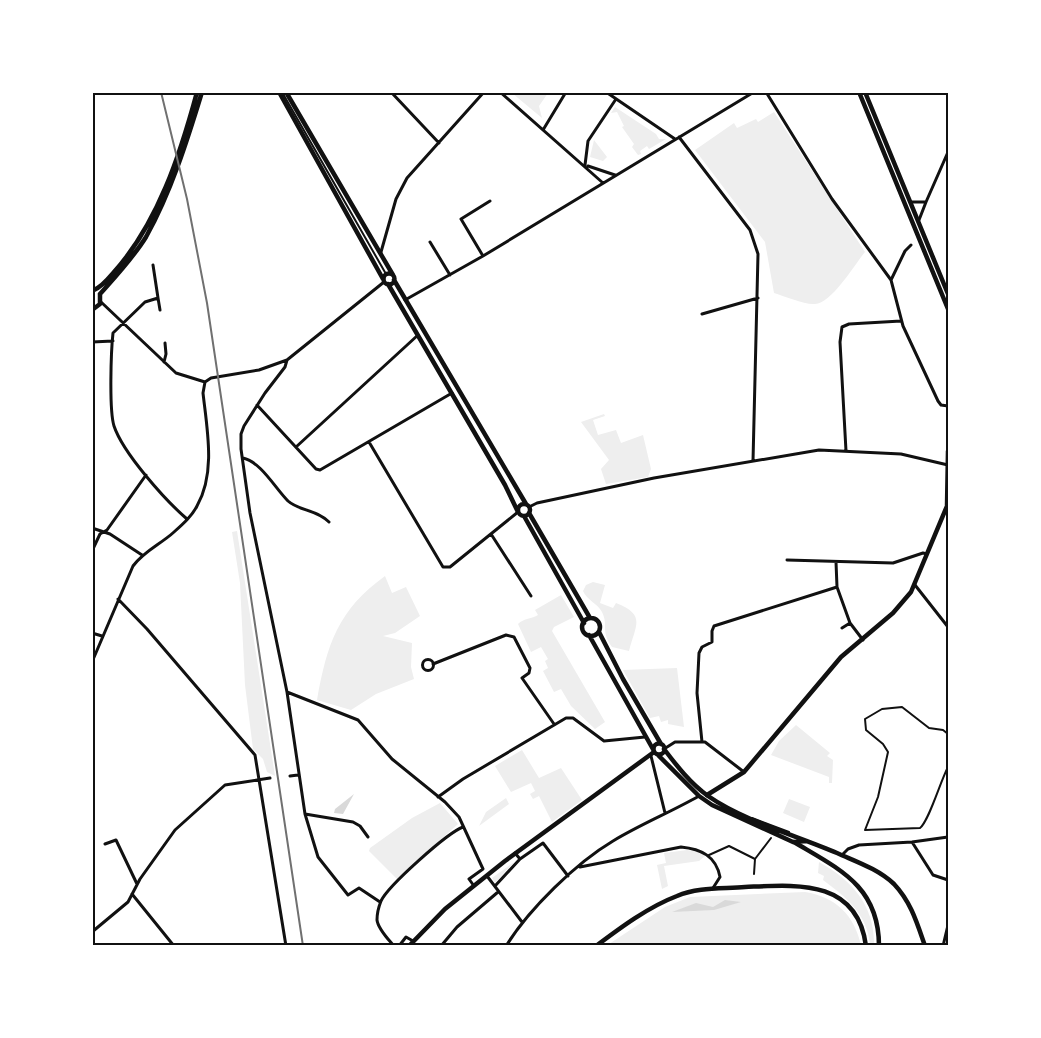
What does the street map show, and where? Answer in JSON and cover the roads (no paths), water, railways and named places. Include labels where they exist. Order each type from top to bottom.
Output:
[{"type":"main road","points":[[93,289],[100,287],[118,268],[142,235],[170,179],[197,92]]},
{"type":"main road","points":[[100,294],[122,271],[145,237],[186,139],[202,92]]},
{"type":"main road","points":[[280,92],[314,158],[385,282],[418,334],[518,512],[524,516],[584,622],[583,630],[589,635],[654,753],[698,796],[722,811],[793,842],[840,870],[862,889],[874,908],[879,946]]},
{"type":"main road","points":[[286,92],[365,229],[381,252],[405,300],[527,505],[529,513],[590,618],[599,622],[599,632],[614,663],[662,746],[678,767],[707,795],[752,818],[876,870],[894,884],[915,916],[924,946]]},
{"type":"main road","points":[[859,92],[948,309]]},
{"type":"main road","points":[[865,92],[920,220],[948,294]]},
{"type":"main road","points":[[385,282],[386,274],[394,278]]},
{"type":"main road","points":[[385,282],[394,278]]},
{"type":"main road","points":[[92,310],[97,308],[101,302],[100,294],[93,289]]},
{"type":"main road","points":[[707,795],[744,772],[841,657],[894,613],[915,585],[926,554],[948,506],[948,451]]},
{"type":"main road","points":[[518,512],[519,506],[527,505]]},
{"type":"main road","points":[[524,516],[529,513]]},
{"type":"main road","points":[[584,622],[590,618]]},
{"type":"main road","points":[[589,635],[599,632]]},
{"type":"main road","points":[[654,753],[656,744],[662,746]]},
{"type":"main road","points":[[409,946],[444,909],[516,853],[654,753],[662,753],[662,746]]},
{"type":"main road","points":[[793,842],[808,841]]},
{"type":"main road","points":[[806,850],[808,841]]},
{"type":"main road","points":[[596,946],[618,930],[676,896],[712,889],[764,886],[819,888],[835,896],[849,908],[860,924],[866,946]]},
{"type":"street","points":[[391,92],[439,143]]},
{"type":"street","points":[[381,252],[393,208],[413,170],[484,92]]},
{"type":"street","points":[[500,92],[585,165],[603,183]]},
{"type":"street","points":[[543,130],[566,92]]},
{"type":"street","points":[[606,92],[677,138],[753,234],[758,254],[753,460]]},
{"type":"street","points":[[405,300],[483,256],[754,92]]},
{"type":"street","points":[[766,92],[832,198],[891,280],[901,321],[938,401],[941,405],[948,406]]},
{"type":"street","points":[[585,165],[588,141],[616,99]]},
{"type":"street","points":[[920,220],[948,152]]},
{"type":"street","points":[[585,165],[615,175]]},
{"type":"street","points":[[483,256],[461,219],[490,202]]},
{"type":"street","points":[[912,202],[926,202]]},
{"type":"street","points":[[430,242],[450,275]]},
{"type":"street","points":[[891,280],[905,251],[911,245]]},
{"type":"street","points":[[152,265],[160,310]]},
{"type":"street","points":[[101,302],[107,305],[123,323],[182,377],[205,382],[215,377],[259,370],[287,360],[385,282]]},
{"type":"street","points":[[158,298],[145,302],[114,331],[112,341],[113,424],[124,444],[146,474],[174,507],[187,519]]},
{"type":"street","points":[[702,314],[758,298]]},
{"type":"street","points":[[846,451],[840,342],[842,327],[849,324],[901,321]]},
{"type":"street","points":[[296,447],[418,334]]},
{"type":"street","points":[[92,342],[112,341]]},
{"type":"street","points":[[164,362],[166,354],[165,343]]},
{"type":"street","points":[[287,360],[285,367],[257,405],[242,430],[243,458],[250,513],[287,692],[305,814],[318,857],[348,895],[359,888],[380,902]]},
{"type":"street","points":[[92,662],[133,566],[142,555],[169,536],[187,519],[198,505],[208,465],[203,393],[205,382]]},
{"type":"street","points":[[257,405],[320,470],[452,393]]},
{"type":"street","points":[[369,442],[443,567],[450,567],[518,512]]},
{"type":"street","points":[[527,505],[753,460],[819,450],[901,454],[948,465]]},
{"type":"street","points":[[243,458],[254,463],[289,502],[320,514],[329,522]]},
{"type":"street","points":[[92,551],[100,534],[146,474]]},
{"type":"street","points":[[92,528],[104,531],[142,555]]},
{"type":"street","points":[[491,534],[530,596]]},
{"type":"street","points":[[787,560],[893,563],[923,553],[926,554]]},
{"type":"street","points":[[836,562],[836,587],[850,624],[863,640]]},
{"type":"street","points":[[915,585],[948,627]]},
{"type":"street","points":[[702,742],[697,693],[699,653],[702,647],[712,642],[714,626],[836,587]]},
{"type":"street","points":[[118,600],[147,629],[250,748],[258,763],[286,946]]},
{"type":"street","points":[[842,628],[850,624]]},
{"type":"street","points":[[92,633],[102,636]]},
{"type":"street","points":[[433,664],[506,635],[514,637],[530,668],[529,673],[522,678],[554,724]]},
{"type":"street","points":[[287,692],[358,720],[392,760],[438,797],[459,817],[482,869],[469,879],[474,886]]},
{"type":"street","points":[[438,797],[462,779],[566,718],[574,718],[604,741],[645,737]]},
{"type":"street","points":[[662,746],[675,742],[702,742],[736,764],[744,772]]},
{"type":"street","points":[[654,753],[665,813]]},
{"type":"street","points":[[290,776],[298,775]]},
{"type":"street","points":[[92,932],[128,902],[137,885],[175,830],[225,785],[270,778]]},
{"type":"street","points":[[506,946],[522,922],[568,876],[605,846],[698,796]]},
{"type":"street","points":[[305,814],[354,822],[360,826],[368,837]]},
{"type":"street","points":[[394,946],[379,927],[377,920],[380,902],[390,888],[444,838],[463,827]]},
{"type":"street","points":[[842,855],[853,846],[912,842],[948,837]]},
{"type":"street","points":[[105,844],[116,840],[137,885]]},
{"type":"street","points":[[912,842],[933,874],[948,880]]},
{"type":"street","points":[[495,886],[520,859],[543,843],[568,876]]},
{"type":"street","points":[[579,867],[681,847],[698,850],[709,855],[719,869],[720,877],[712,889]]},
{"type":"street","points":[[516,853],[520,859]]},
{"type":"street","points":[[487,876],[522,922]]},
{"type":"street","points":[[441,946],[457,927],[498,892]]},
{"type":"street","points":[[132,894],[174,946]]},
{"type":"street","points":[[943,946],[948,925]]},
{"type":"street","points":[[399,946],[406,937],[413,941]]},
{"type":"lane","points":[[280,92],[386,274]]},
{"type":"lane","points":[[314,158],[323,165]]},
{"type":"lane","points":[[948,734],[929,728],[902,707],[882,708],[865,719],[866,730],[883,744],[888,752],[878,797],[865,830],[920,828],[927,821],[940,781],[948,767]]},
{"type":"lane","points":[[754,874],[755,859],[771,838]]},
{"type":"lane","points":[[709,855],[729,846],[755,859]]},
{"type":"railway","points":[[161,92],[187,199],[207,303],[303,946]]}]
